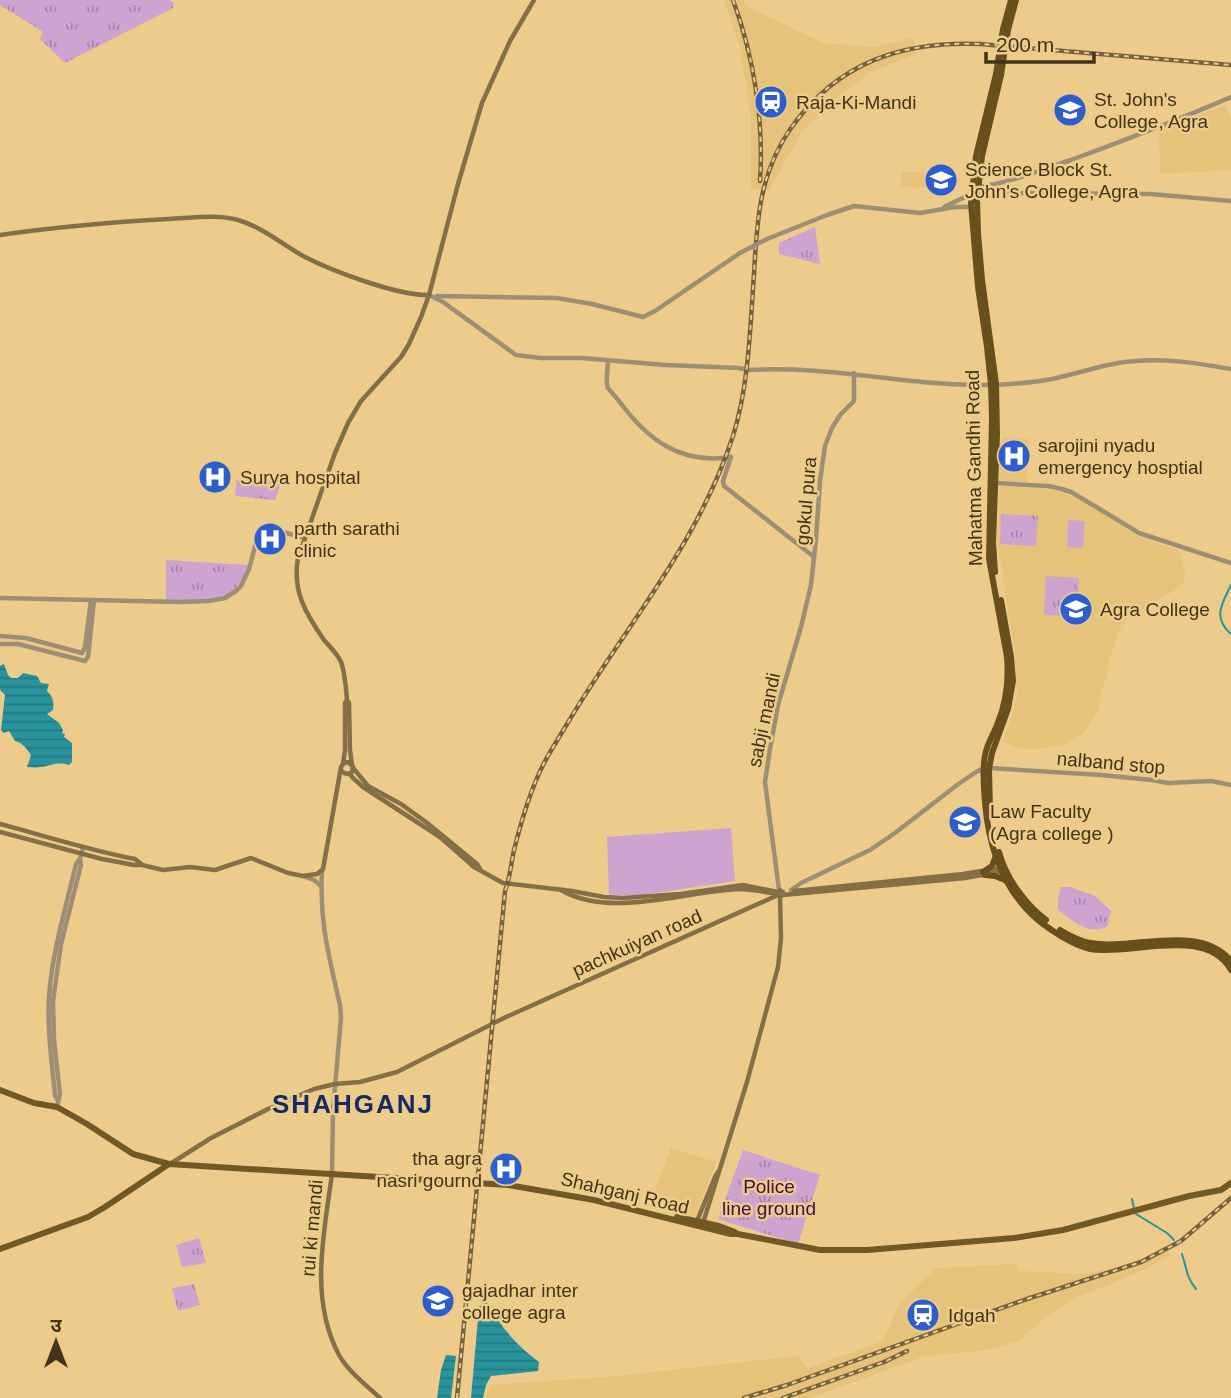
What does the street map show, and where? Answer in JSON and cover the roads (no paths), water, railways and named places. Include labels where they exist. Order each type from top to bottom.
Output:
[{"type":"highway","name":"Mahatma Gandhi Road","points":[[1011,0],[998,74],[976,156],[974,206],[978,287],[993,385],[997,434],[994,568],[1012,657],[1013,681],[1009,709],[991,747],[985,753],[991,828],[1006,881],[1017,899],[1046,926],[1079,946],[1104,950],[1174,945],[1193,947],[1222,958],[1231,970]]},
{"type":"highway","name":"Mahatma Gandhi Road","points":[[1006,30],[1016,0]]},
{"type":"highway","name":"Mahatma Gandhi Road","points":[[993,385],[989,559],[1008,670],[1005,702],[997,735]]},
{"type":"highway","name":"Mahatma Gandhi Road","points":[[986,768],[987,828],[996,857],[1032,909],[1045,920],[1079,941],[1108,945],[1154,941],[1200,942],[1220,950],[1231,961]]},
{"type":"highway","points":[[984,873],[992,866],[996,857]]},
{"type":"highway","points":[[984,873],[1006,881]]},
{"type":"main road","points":[[0,832],[163,870],[190,867],[213,870],[251,858],[303,876],[322,871],[338,784],[349,770],[349,703],[341,662],[304,609],[300,598],[296,576],[298,558],[348,423],[360,401],[401,357],[431,296],[458,184],[482,103],[510,41],[534,0]]},
{"type":"main road","points":[[0,235],[129,221],[231,219],[242,221],[326,267],[404,292],[431,296]]},
{"type":"main road","points":[[343,764],[347,700]]},
{"type":"main road","points":[[343,764],[348,762],[349,770]]},
{"type":"main road","points":[[343,764],[368,786],[401,804],[426,822],[493,879],[503,884],[561,890],[581,898],[600,901],[647,899],[743,887],[791,893],[1004,869]]},
{"type":"main road","points":[[0,824],[36,833],[81,853]]},
{"type":"main road","points":[[699,1224],[747,1082],[778,967],[781,938],[780,893]]},
{"type":"main road","name":"pachkuiyan road","points":[[169,1164],[211,1138],[268,1109],[314,1089],[360,1082],[397,1072],[506,1017],[780,893]]},
{"type":"main road","name":"Shahganj Road","points":[[0,1090],[34,1103],[57,1104],[133,1154],[169,1164],[508,1185],[667,1215],[809,1249],[867,1250],[1014,1238],[1063,1230],[1137,1209],[1217,1191],[1231,1183]]},
{"type":"main road","points":[[0,1249],[88,1217],[169,1164]]},
{"type":"main road","name":"rui ki mandi","points":[[332,1174],[321,1265],[322,1300],[338,1354],[380,1398]]},
{"type":"street","points":[[431,296],[557,298],[643,317],[740,253],[827,215],[854,206],[931,212],[992,185],[1119,142],[1231,97]]},
{"type":"street","points":[[992,185],[994,193]]},
{"type":"street","points":[[975,192],[1150,194],[1231,201]]},
{"type":"street","points":[[940,209],[974,206]]},
{"type":"street","points":[[431,296],[460,313],[516,355],[749,370],[854,373],[926,383],[993,385],[1053,379],[1110,364],[1144,360],[1169,360],[1231,369]]},
{"type":"street","points":[[608,360],[607,387],[644,431],[685,456],[731,457],[723,481],[724,486],[814,558]]},
{"type":"street","name":"gokul pura","points":[[814,558],[825,446],[832,428],[854,401],[854,373]]},
{"type":"street","points":[[996,483],[1062,489],[1089,502],[1139,533],[1231,563]]},
{"type":"street","points":[[0,598],[180,602],[225,598],[241,586],[249,569],[260,528],[305,538]]},
{"type":"street","name":"sabji mandi","points":[[780,893],[765,782],[776,715],[803,619],[814,558]]},
{"type":"street","points":[[0,636],[26,638],[82,653],[92,600]]},
{"type":"street","points":[[0,644],[18,644],[85,661],[88,657],[92,600]]},
{"type":"street","points":[[791,893],[800,883],[870,850],[975,772],[986,768]]},
{"type":"street","name":"nalband stop","points":[[986,768],[1101,775],[1168,783],[1211,782],[1231,785]]},
{"type":"street","points":[[57,1104],[49,994],[57,943],[81,853]]},
{"type":"street","name":"rui ki mandi","points":[[322,871],[322,924],[340,1005],[332,1174]]},
{"type":"street","points":[[303,876],[321,886]]},
{"type":"water","points":[[4,664],[11,678],[18,678],[23,673],[37,676],[41,683],[49,684],[47,691],[52,697],[53,710],[47,714],[59,723],[64,737],[72,743],[72,762],[69,765],[27,767],[31,755],[22,744],[15,741],[9,731],[4,733],[1,730],[5,695],[0,690],[0,666]]},
{"type":"water","points":[[486,1301],[509,1335],[539,1362],[538,1371],[491,1376],[483,1398],[471,1398],[479,1307]]},
{"type":"water","points":[[446,1355],[456,1356],[451,1398],[437,1398],[441,1370]]},
{"type":"waterway","points":[[1231,585],[1220,610],[1222,622],[1231,634]]},
{"type":"waterway","points":[[1132,1199],[1134,1209]]},
{"type":"waterway","points":[[1136,1214],[1174,1240]]},
{"type":"waterway","points":[[1182,1254],[1188,1277],[1196,1289]]},
{"type":"railway","points":[[733,0],[747,44],[756,89],[760,181]]},
{"type":"railway","points":[[457,1398],[505,891],[514,850],[530,796],[548,756],[679,551],[718,476],[733,436],[742,397],[748,356],[759,216],[766,180],[780,145],[809,105],[851,72],[874,60],[924,47],[980,44],[1231,65]]},
{"type":"railway","points":[[744,1398],[1141,1262],[1181,1241],[1231,1198]]},
{"type":"railway","points":[[783,1398],[884,1362],[907,1351]]},
{"type":"place","name":"Raja-Ki-Mandi","points":[[771,102]]},
{"type":"place","name":"St. John's College, Agra","points":[[1070,110]]},
{"type":"place","name":"Science Block St. John's College, Agra","points":[[941,180]]},
{"type":"place","name":"sarojini nyadu emergency hosptial","points":[[1014,456]]},
{"type":"place","name":"Surya hospital","points":[[215,477]]},
{"type":"place","name":"parth sarathi clinic","points":[[270,539]]},
{"type":"place","name":"Agra College","points":[[1076,609]]},
{"type":"place","name":"Law Faculty (Agra college )","points":[[965,822]]},
{"type":"place","name":"tha agra nasri gournd","points":[[506,1169]]},
{"type":"place","name":"gajadhar inter college agra","points":[[438,1301]]},
{"type":"place","name":"Idgah","points":[[923,1315]]},
{"type":"district","name":"SHAHGANJ","points":[[353,1104]]},
{"type":"park label","name":"Police line ground","points":[[769,1197]]}]
